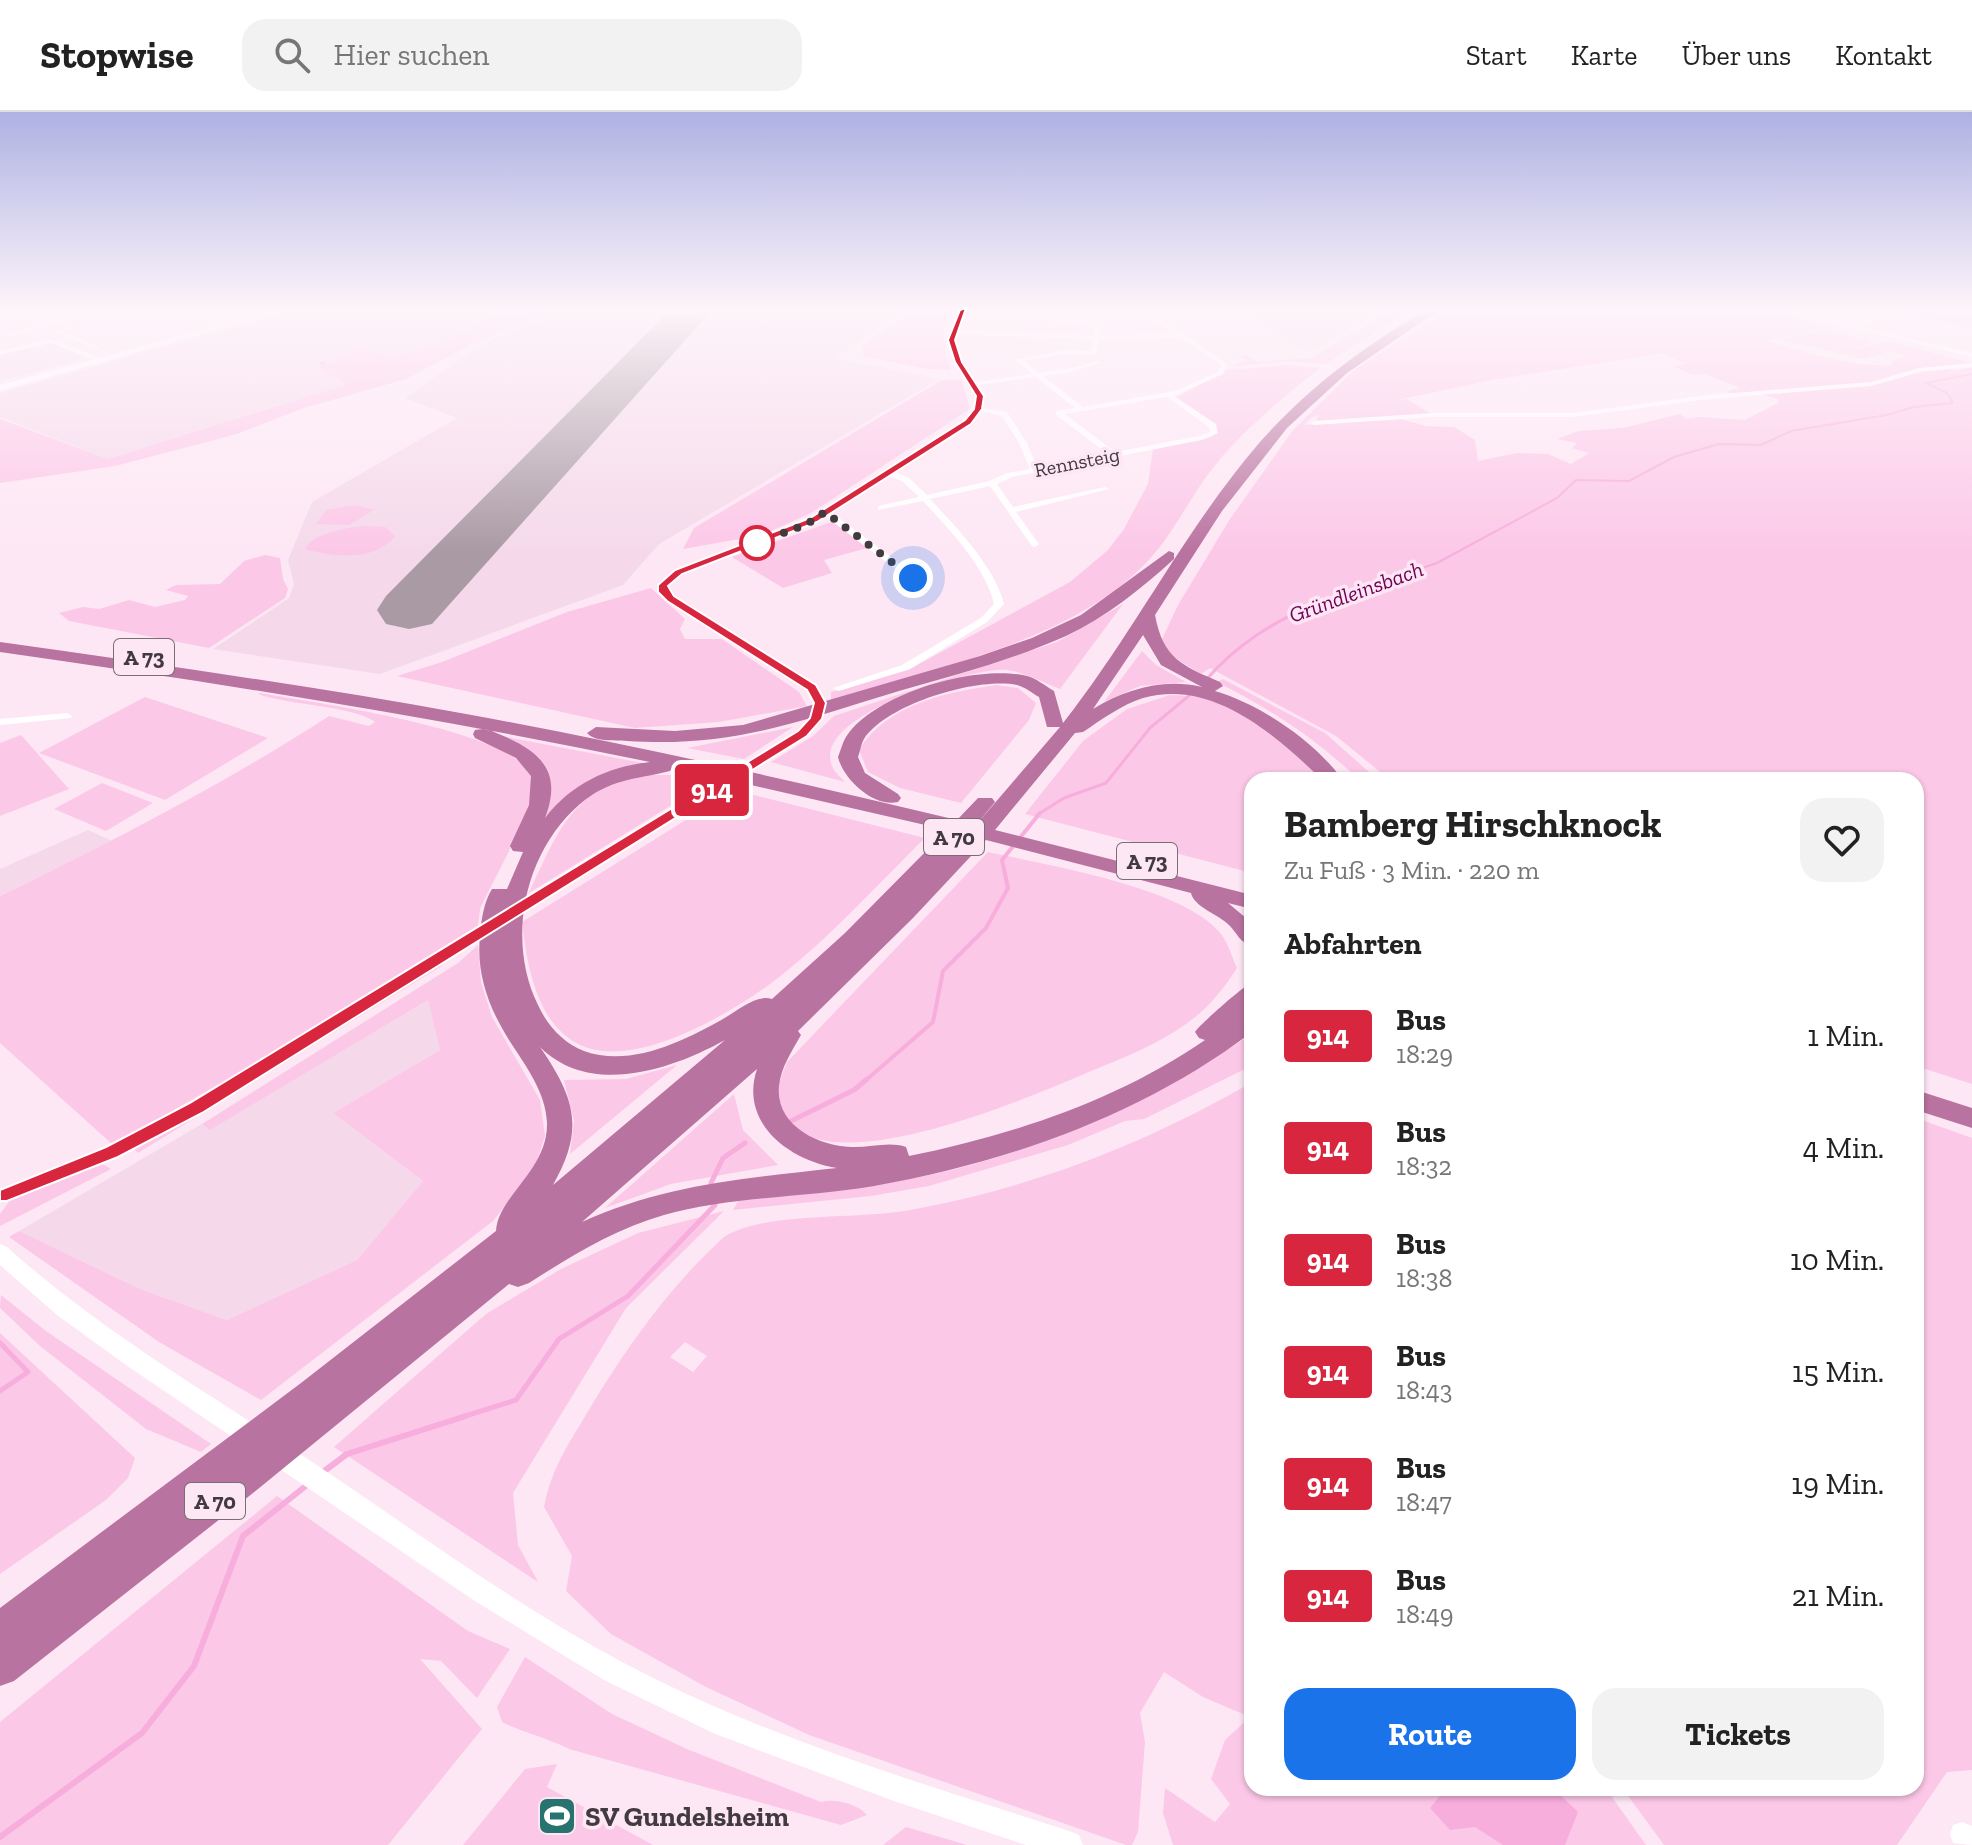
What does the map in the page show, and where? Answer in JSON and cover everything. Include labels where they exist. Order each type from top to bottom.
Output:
[{"type":"highway","name":"A 70","points":[[0,1631],[377,1345],[501,1246],[819,972],[1057,730],[1169,556],[1234,465],[1276,419],[1308,391]]},
{"type":"highway","name":"A 70","points":[[0,1667],[583,1206],[798,1017],[968,847],[1147,615],[1203,528],[1267,442],[1322,391]]},
{"type":"highway","points":[[594,733],[691,737],[785,721],[841,696],[1006,652],[1057,632],[1112,601],[1169,556]]},
{"type":"highway","points":[[1147,615],[1154,648],[1168,662],[1200,687],[1292,743],[1324,772]]},
{"type":"highway","name":"A 73","points":[[0,637],[287,679],[594,733],[715,766]]},
{"type":"highway","name":"A 73","points":[[0,647],[429,713],[891,798],[926,812]]},
{"type":"highway","points":[[891,798],[856,774],[848,759],[848,748],[853,737],[869,723],[908,701],[958,683],[984,678],[1016,679],[1036,685],[1054,703],[1057,730],[1131,697],[1158,690],[1200,687],[1287,727],[1339,772]]},
{"type":"highway","points":[[429,713],[517,749],[532,760],[541,773],[543,798],[506,897],[496,990],[507,1016],[548,1082],[560,1112],[560,1136],[552,1165],[515,1217],[501,1246]]},
{"type":"highway","points":[[506,897],[545,833],[570,802],[585,790],[607,778],[646,768],[715,766]]},
{"type":"highway","name":"A 73","points":[[770,776],[1244,886]]},
{"type":"highway","name":"A 73","points":[[1038,839],[1244,900]]},
{"type":"highway","points":[[1178,882],[1227,912],[1244,930]]},
{"type":"highway","points":[[499,944],[509,955],[517,988],[534,1022],[558,1051],[597,1065],[638,1063],[686,1048],[741,1020],[819,972]]},
{"type":"highway","points":[[798,1017],[770,1067],[765,1089],[774,1120],[787,1137],[804,1149],[832,1156],[867,1159],[935,1146],[994,1130],[1120,1083],[1192,1043],[1228,1018],[1244,1000]]},
{"type":"highway","points":[[428,1331],[564,1247],[649,1209],[711,1193],[873,1174],[944,1160],[1017,1139],[1095,1110],[1155,1082],[1212,1049],[1244,1025]]},
{"type":"highway","points":[[1925,1095],[1972,1101]]},
{"type":"highway","points":[[1925,1095],[1972,1118]]},
{"type":"street","points":[[0,1196],[112,1152],[196,1108],[803,734],[816,719],[820,703],[812,688],[671,598],[662,588],[672,575],[796,528],[889,473],[960,428],[978,409],[980,396],[977,391]]},
{"type":"street","points":[[1058,391],[1081,409]]},
{"type":"street","points":[[1114,455],[1059,413],[1179,391]]},
{"type":"street","points":[[1314,423],[1433,415],[1573,415],[1709,397],[1785,391]]},
{"type":"street","name":"Rennsteig","points":[[881,508],[992,483],[1000,478],[1034,470],[1214,433],[1213,426],[1169,395]]},
{"type":"street","points":[[978,409],[1004,414],[1023,443],[1034,470]]},
{"type":"street","points":[[841,696],[906,667],[984,620],[999,604],[996,589],[945,520],[909,482],[889,473]]},
{"type":"street","points":[[992,483],[1035,544]]},
{"type":"street","points":[[1012,510],[1105,489]]},
{"type":"street","points":[[825,512],[913,578]]},
{"type":"street","points":[[0,722],[67,716]]},
{"type":"street","points":[[0,1253],[68,1309],[491,1596],[651,1690],[763,1739],[894,1787],[1069,1845]]},
{"type":"shaded area","points":[[324,391],[108,459],[0,417],[0,393]]},
{"type":"shaded area","points":[[325,391],[364,391],[301,409],[237,434],[115,466],[0,483],[0,419],[108,459]]},
{"type":"shaded area","points":[[415,391],[919,391],[659,544],[623,585],[380,674],[213,649],[289,598],[294,584],[288,560],[312,502],[457,418],[405,398]]},
{"type":"shaded area","points":[[924,391],[965,391],[970,409],[811,513],[762,535],[683,549],[694,528]]},
{"type":"shaded area","points":[[1188,391],[1292,391],[1234,444],[1209,473],[1152,557],[1111,593],[1075,615],[995,650],[831,700],[831,692],[908,670],[1070,582],[1108,550],[1124,529],[1148,484],[1153,449],[1211,437],[1217,433],[1216,425],[1175,398]]},
{"type":"shaded area","points":[[1333,391],[1441,391],[1392,401],[1407,399],[1431,414],[1318,421],[1316,419],[1320,415],[1312,417],[1304,425],[1401,419],[1425,426],[1454,427],[1475,440],[1478,461],[1517,453],[1548,454],[1571,464],[1589,453],[1572,448],[1577,443],[1557,439],[1579,431],[1623,428],[1680,414],[1686,419],[1745,420],[1778,403],[1778,399],[1754,392],[1731,394],[1729,391],[1972,391],[1972,1084],[1924,1069],[1924,772],[1380,772],[1336,736],[1210,668],[1201,674],[1178,660],[1162,639],[1178,605],[1230,519],[1293,430]]},
{"type":"shaded area","points":[[356,505],[374,510],[349,525],[316,524],[326,510]]},
{"type":"shaded area","points":[[834,521],[867,548],[824,560],[832,573],[783,588],[732,557]]},
{"type":"shaded area","points":[[365,526],[385,527],[395,536],[387,544],[365,554],[328,554],[305,549],[323,535]]},
{"type":"shaded area","points":[[265,555],[280,558],[288,589],[285,598],[209,648],[69,621],[59,613],[83,607],[99,609],[129,600],[155,607],[185,600],[188,596],[166,590],[176,585],[220,584],[244,561]]},
{"type":"shaded area","points":[[651,588],[685,619],[680,629],[685,639],[722,639],[799,692],[807,706],[719,722],[635,728],[397,676],[442,662],[567,612]]},
{"type":"shaded area","points":[[1123,604],[1060,689],[1007,670],[962,677],[897,698],[867,713],[844,730],[831,749],[833,768],[845,782],[771,762],[813,736],[834,716],[1057,642]]},
{"type":"shaded area","points":[[1142,651],[1156,665],[1186,682],[1140,686],[1104,702]]},
{"type":"shaded area","points":[[1223,679],[1325,733],[1369,772],[1350,772],[1292,725],[1217,682]]},
{"type":"shaded area","points":[[996,685],[1018,688],[1036,703],[1029,720],[961,803],[900,788],[868,772],[859,750],[885,721],[920,703]]},
{"type":"shaded area","points":[[260,693],[411,721],[493,747],[520,762],[533,780],[528,807],[480,909],[478,926],[285,1046],[113,1145],[0,1043],[0,896],[168,811],[329,716],[369,726],[375,722],[352,712],[271,698]]},
{"type":"shaded area","points":[[1170,695],[1194,696],[1224,705],[1255,722],[1283,743],[1313,772],[1244,772],[1244,871],[1025,814],[1083,741],[1127,709]]},
{"type":"shaded area","points":[[145,697],[268,738],[165,800],[39,753]]},
{"type":"shaded area","points":[[793,727],[744,759],[687,748]]},
{"type":"shaded area","points":[[21,735],[69,789],[0,816],[0,743]]},
{"type":"shaded area","points":[[501,736],[648,764],[630,766],[542,822],[551,790],[547,768],[530,751]]},
{"type":"shaded area","points":[[634,775],[671,775],[709,782],[529,893],[557,836],[579,806],[594,793]]},
{"type":"shaded area","points":[[102,783],[153,803],[106,831],[54,809]]},
{"type":"shaded area","points":[[734,790],[925,838],[814,948],[774,981],[732,1009],[705,1024],[649,1046],[621,1051],[595,1050],[573,1041],[560,1031],[541,1004],[530,971],[522,922]]},
{"type":"shaded area","points":[[88,830],[112,841],[0,896],[0,869]]},
{"type":"shaded area","points":[[988,852],[1113,880],[1178,903],[1203,918],[1221,934],[1237,968],[1210,1004],[1174,1032],[1125,1057],[1008,1105],[909,1135],[861,1142],[819,1140],[790,1124],[778,1091],[787,1062]]},
{"type":"shaded area","points":[[478,945],[481,982],[492,1017],[540,1100],[545,1136],[534,1170],[493,1221],[261,1400],[159,1342],[9,1237],[19,1231],[140,1289],[227,1320],[357,1260],[423,1181],[333,1113],[440,1050],[428,1000],[210,1130],[202,1124],[458,963]]},
{"type":"shaded area","points":[[457,952],[440,967],[138,1153],[134,1149]]},
{"type":"shaded area","points":[[428,1000],[440,1050],[333,1113],[423,1181],[357,1260],[227,1320],[140,1289],[19,1231],[202,1124],[210,1129]]},
{"type":"shaded area","points":[[1244,1039],[1244,1069],[1144,1119],[1125,1121],[1068,1145],[929,1186],[871,1196],[733,1210],[738,1201],[922,1177],[989,1160],[1106,1116]]},
{"type":"shaded area","points":[[677,1065],[570,1154],[574,1121],[564,1080],[626,1079]]},
{"type":"shaded area","points":[[1244,1086],[1244,1714],[1203,1697],[1164,1672],[1140,1713],[1145,1742],[1138,1832],[1132,1845],[809,1735],[704,1686],[611,1634],[566,1591],[572,1556],[544,1507],[556,1469],[587,1413],[633,1342],[684,1277],[724,1237],[763,1223],[889,1213],[999,1190],[1087,1161],[1171,1125]],"holes":[[[685,1342],[707,1356],[693,1372],[670,1357]]]},
{"type":"shaded area","points":[[734,1094],[743,1130],[778,1165],[671,1184],[605,1208]]},
{"type":"shaded area","points":[[1924,1121],[1972,1138],[1972,1770],[1947,1772],[1897,1845],[1664,1845],[1628,1796],[1924,1796]]},
{"type":"shaded area","points":[[101,1163],[111,1169],[0,1226],[0,1214],[10,1200]]},
{"type":"shaded area","points":[[724,1211],[626,1308],[513,1493],[518,1545],[538,1582],[334,1447],[486,1314],[561,1269],[638,1233]]},
{"type":"shaded area","points":[[1,1295],[46,1331],[211,1444],[201,1452],[146,1429],[40,1346],[0,1308]]},
{"type":"shaded area","points":[[0,1333],[135,1458],[128,1478],[106,1500],[0,1574]]},
{"type":"shaded area","points":[[277,1496],[468,1631],[510,1649],[477,1698],[441,1661],[420,1659],[482,1729],[388,1845],[0,1845],[0,1722]]},
{"type":"shaded area","points":[[525,1657],[612,1714],[687,1749],[821,1802],[852,1805],[867,1815],[841,1825],[569,1749],[510,1726],[502,1722],[497,1707]]},
{"type":"shaded area","points":[[1244,1723],[1244,1796],[1613,1796],[1646,1845],[1173,1845],[1163,1813],[1165,1788],[1215,1822],[1230,1804],[1211,1779],[1225,1740]]},
{"type":"shaded area","name":"SV Gundelsheim","points":[[557,1764],[547,1787],[653,1845],[463,1845],[525,1769]]},
{"type":"shaded area","points":[[1440,1796],[1561,1796],[1578,1812],[1565,1845],[1503,1845],[1475,1827],[1450,1830],[1430,1808]]},
{"type":"shaded area","points":[[906,1827],[967,1845],[883,1845]]},
{"type":"waterway","name":"Gründleinsbach","points":[[1313,606],[1437,563],[1557,498],[1576,480],[1629,481],[1674,457],[1719,444],[1761,445],[1791,431],[1887,415],[1914,407],[1953,403],[1943,391]]},
{"type":"waterway","name":"Gründleinsbach","points":[[1206,680],[1258,634],[1319,604]]},
{"type":"waterway","name":"Gründleinsbach","points":[[1040,813],[1064,798],[1106,783],[1150,728],[1191,694]]},
{"type":"waterway","name":"Gründleinsbach","points":[[865,1081],[933,1022],[943,971],[986,928],[1008,888],[1002,860],[1040,813]]},
{"type":"waterway","name":"Gründleinsbach","points":[[789,1122],[854,1090],[867,1079]]},
{"type":"waterway","name":"Gründleinsbach","points":[[711,1183],[723,1158],[745,1143]]},
{"type":"waterway","name":"Gründleinsbach","points":[[459,1418],[516,1400],[559,1339],[628,1296],[715,1205]]},
{"type":"waterway","points":[[0,1343],[28,1372],[0,1391]]},
{"type":"waterway","name":"Gründleinsbach","points":[[323,1472],[347,1454],[466,1416]]},
{"type":"waterway","name":"Gründleinsbach","points":[[0,1837],[142,1733],[194,1666],[243,1536],[307,1485]]},
{"type":"runway","points":[[409,610],[616,391]]},
{"type":"bus line","name":"914","points":[[0,1196],[112,1152],[196,1108],[423,965],[803,734],[816,719],[820,703],[812,688],[671,598],[664,592],[663,585],[679,572],[813,520],[968,422],[979,406],[978,391]]},
{"type":"place","name":"SV Gundelsheim","points":[[557,1816]]},
{"type":"route","points":[[757,543],[807,524],[825,512],[913,578]]}]
